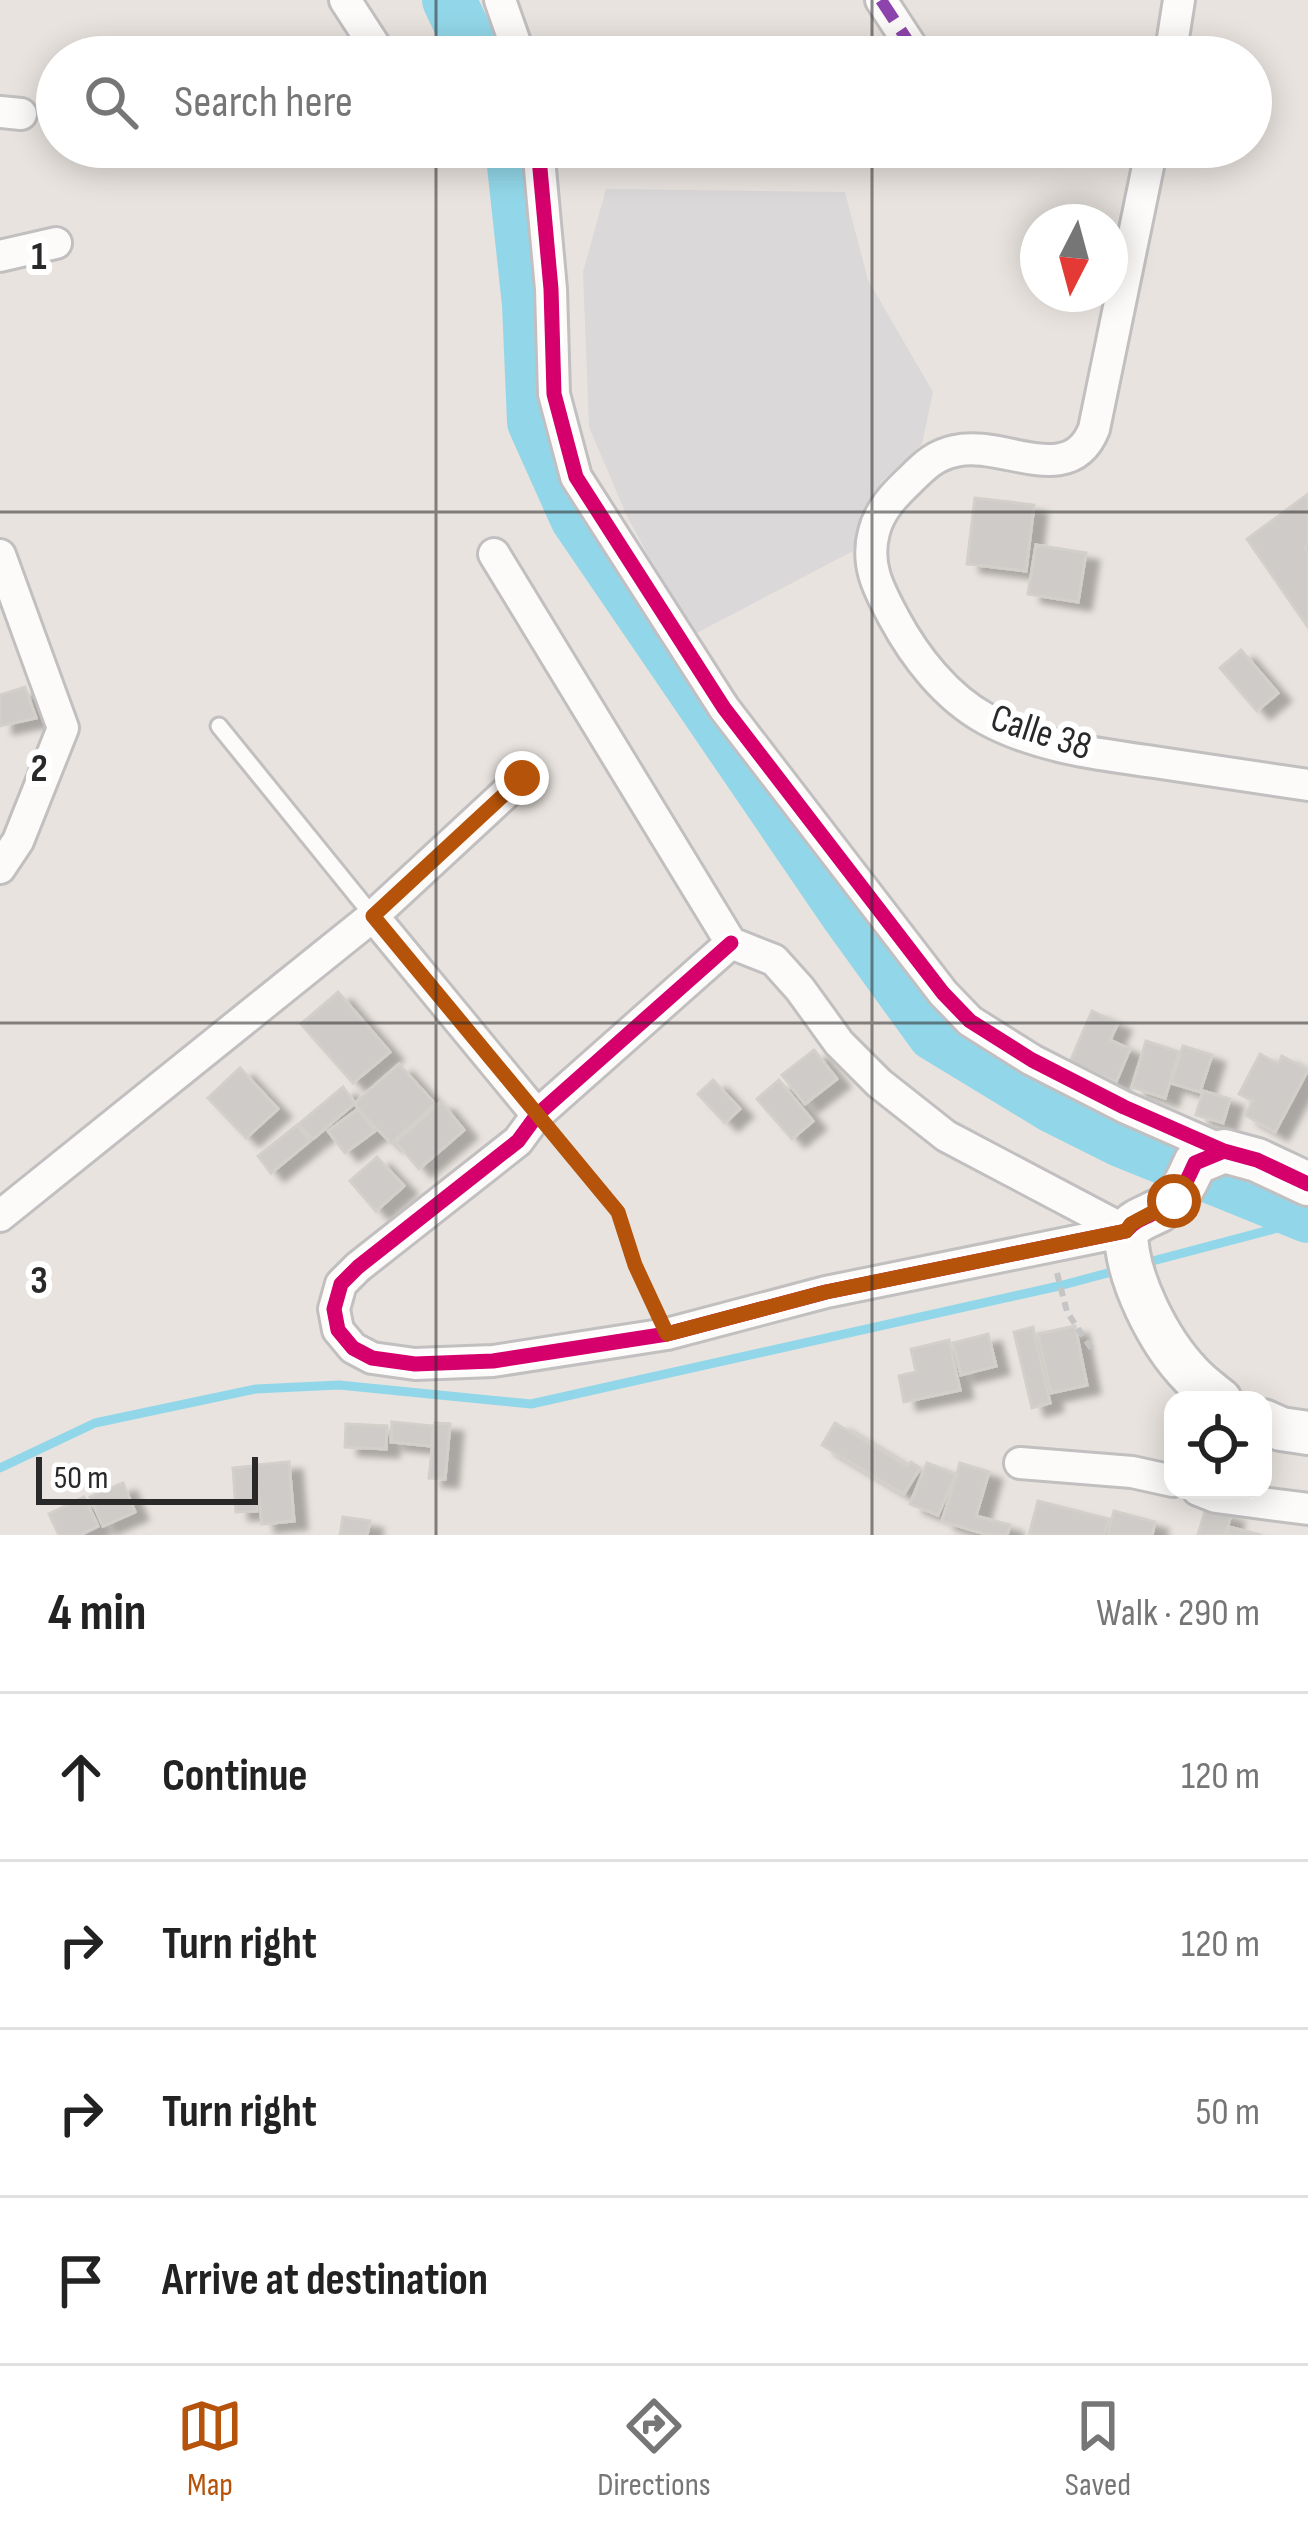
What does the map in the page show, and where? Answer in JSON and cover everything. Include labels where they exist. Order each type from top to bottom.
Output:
[{"type":"street","points":[[345,0],[368,36]]},
{"type":"street","points":[[500,0],[513,36]]},
{"type":"street","points":[[881,0],[905,36]]},
{"type":"street","points":[[1173,36],[1179,0]]},
{"type":"street","points":[[540,168],[554,394],[576,477],[724,708],[943,993],[970,1021],[1032,1060],[1124,1107],[1201,1168]]},
{"type":"street","name":"Calle 38","points":[[1148,168],[1088,445],[1071,457],[1052,461],[993,450],[959,449],[934,457],[888,502],[874,530],[874,581],[928,669],[969,707],[1012,731],[1099,754],[1308,785]]},
{"type":"street","points":[[0,256],[56,243]]},
{"type":"street","points":[[494,554],[731,943],[774,960],[839,1042],[879,1083],[946,1136],[1130,1256]]},
{"type":"street","points":[[0,555],[63,728],[18,841],[0,868]]},
{"type":"street","points":[[0,1216],[373,916],[522,778]]},
{"type":"street","points":[[373,916],[537,1115]]},
{"type":"street","points":[[731,943],[537,1115],[518,1141],[341,1284],[334,1309],[338,1330],[353,1348],[372,1358],[415,1364],[493,1360],[667,1334],[826,1292],[1130,1256]]},
{"type":"street","points":[[1209,1391],[1190,1375],[1161,1334],[1130,1256],[1131,1224],[1174,1201],[1201,1168],[1257,1160],[1308,1184]]},
{"type":"street","points":[[1272,1425],[1308,1433]]},
{"type":"street","points":[[1020,1463],[1164,1479]]},
{"type":"street","points":[[1231,1499],[1308,1509]]},
{"type":"lane","points":[[219,726],[373,916]]},
{"type":"path","points":[[537,1115],[618,1212],[635,1265],[667,1334]]},
{"type":"path","points":[[1058,1278],[1066,1312],[1093,1351]]},
{"type":"shaded area","points":[[606,189],[845,192],[868,280],[933,392],[922,444],[882,481],[853,551],[691,636],[626,514],[589,427],[583,272]]},
{"type":"building","points":[[1308,494],[1305,547],[1308,627],[1247,539]]},
{"type":"building","points":[[975,498],[1034,505],[1026,571],[967,564]]},
{"type":"building","points":[[1036,545],[1086,553],[1078,602],[1028,594]]},
{"type":"building","points":[[1241,650],[1278,693],[1257,711],[1220,668]]},
{"type":"building","points":[[25,687],[36,718],[0,726],[0,695]]},
{"type":"building","points":[[338,992],[390,1052],[353,1083],[301,1024]]},
{"type":"building","points":[[1092,1011],[1118,1023],[1110,1040],[1130,1049],[1116,1082],[1070,1062]]},
{"type":"building","points":[[1146,1041],[1179,1052],[1165,1098],[1132,1087]]},
{"type":"building","points":[[1183,1046],[1212,1055],[1200,1092],[1171,1083]]},
{"type":"building","points":[[814,1050],[837,1079],[805,1104],[782,1075]]},
{"type":"building","points":[[1260,1054],[1278,1064],[1282,1056],[1308,1070],[1275,1132],[1245,1115],[1253,1101],[1239,1094]]},
{"type":"building","points":[[399,1064],[435,1104],[391,1143],[355,1103]]},
{"type":"building","points":[[240,1068],[278,1109],[246,1138],[208,1098]]},
{"type":"building","points":[[713,1080],[740,1109],[725,1123],[698,1094]]},
{"type":"building","points":[[779,1080],[813,1121],[792,1139],[757,1099]]},
{"type":"building","points":[[343,1087],[355,1103],[313,1139],[299,1124]]},
{"type":"building","points":[[1203,1091],[1230,1099],[1223,1123],[1196,1115]]},
{"type":"building","points":[[441,1102],[464,1130],[419,1169],[396,1142]]},
{"type":"building","points":[[358,1109],[375,1131],[345,1153],[328,1131]]},
{"type":"building","points":[[297,1125],[310,1141],[271,1173],[258,1156]]},
{"type":"building","points":[[377,1157],[404,1186],[376,1211],[350,1181]]},
{"type":"building","points":[[1075,1326],[1087,1385],[1051,1393],[1038,1334]]},
{"type":"building","points":[[1033,1327],[1050,1403],[1032,1408],[1014,1332]]},
{"type":"building","points":[[988,1334],[996,1366],[961,1375],[953,1343]]},
{"type":"building","points":[[949,1340],[960,1390],[904,1402],[899,1376],[916,1372],[911,1349]]},
{"type":"building","points":[[392,1422],[433,1426],[431,1446],[391,1442]]},
{"type":"building","points":[[435,1423],[450,1424],[445,1479],[429,1478]]},
{"type":"building","points":[[835,1423],[908,1467],[911,1462],[920,1468],[904,1494],[822,1445]]},
{"type":"building","points":[[346,1424],[387,1426],[386,1449],[345,1447]]},
{"type":"building","points":[[289,1462],[294,1521],[262,1524],[256,1465]]},
{"type":"building","points":[[927,1463],[956,1474],[938,1515],[910,1504]]},
{"type":"building","points":[[960,1463],[989,1472],[976,1516],[1010,1525],[1007,1535],[988,1535],[942,1521]]},
{"type":"building","points":[[254,1466],[257,1511],[236,1512],[233,1468]]},
{"type":"building","points":[[123,1483],[135,1512],[103,1526],[90,1497]]},
{"type":"building","points":[[84,1497],[98,1526],[80,1535],[59,1535],[49,1514]]},
{"type":"building","points":[[1038,1501],[1109,1519],[1104,1535],[1029,1535]]},
{"type":"building","points":[[1206,1508],[1231,1515],[1225,1535],[1198,1535]]},
{"type":"building","points":[[1114,1511],[1155,1522],[1152,1535],[1108,1535]]},
{"type":"building","points":[[343,1517],[370,1521],[367,1535],[340,1535]]},
{"type":"building","points":[[1229,1527],[1261,1535],[1227,1535]]},
{"type":"waterway","points":[[449,0],[466,36]]},
{"type":"waterway","points":[[514,168],[529,304],[534,422],[577,518],[934,1034],[1051,1105],[1123,1141],[1308,1216]]},
{"type":"waterway","points":[[1145,1263],[1308,1220]]},
{"type":"waterway","points":[[0,1468],[95,1423],[256,1389],[339,1385],[531,1404],[1123,1269]]},
{"type":"marked path","points":[[881,0],[905,36]]},
{"type":"cycle path","points":[[540,168],[554,394],[576,477],[724,708],[943,993],[970,1021],[1032,1060],[1124,1107],[1308,1184]]},
{"type":"cycle path","points":[[731,943],[537,1115],[518,1141],[341,1284],[334,1309],[338,1330],[353,1348],[372,1358],[415,1364],[493,1361],[667,1334],[826,1292],[1126,1231],[1173,1200],[1195,1163],[1224,1151]]},
{"type":"route","points":[[522,778],[373,916],[618,1212],[635,1265],[667,1334],[826,1292],[1126,1231],[1174,1201]]}]
